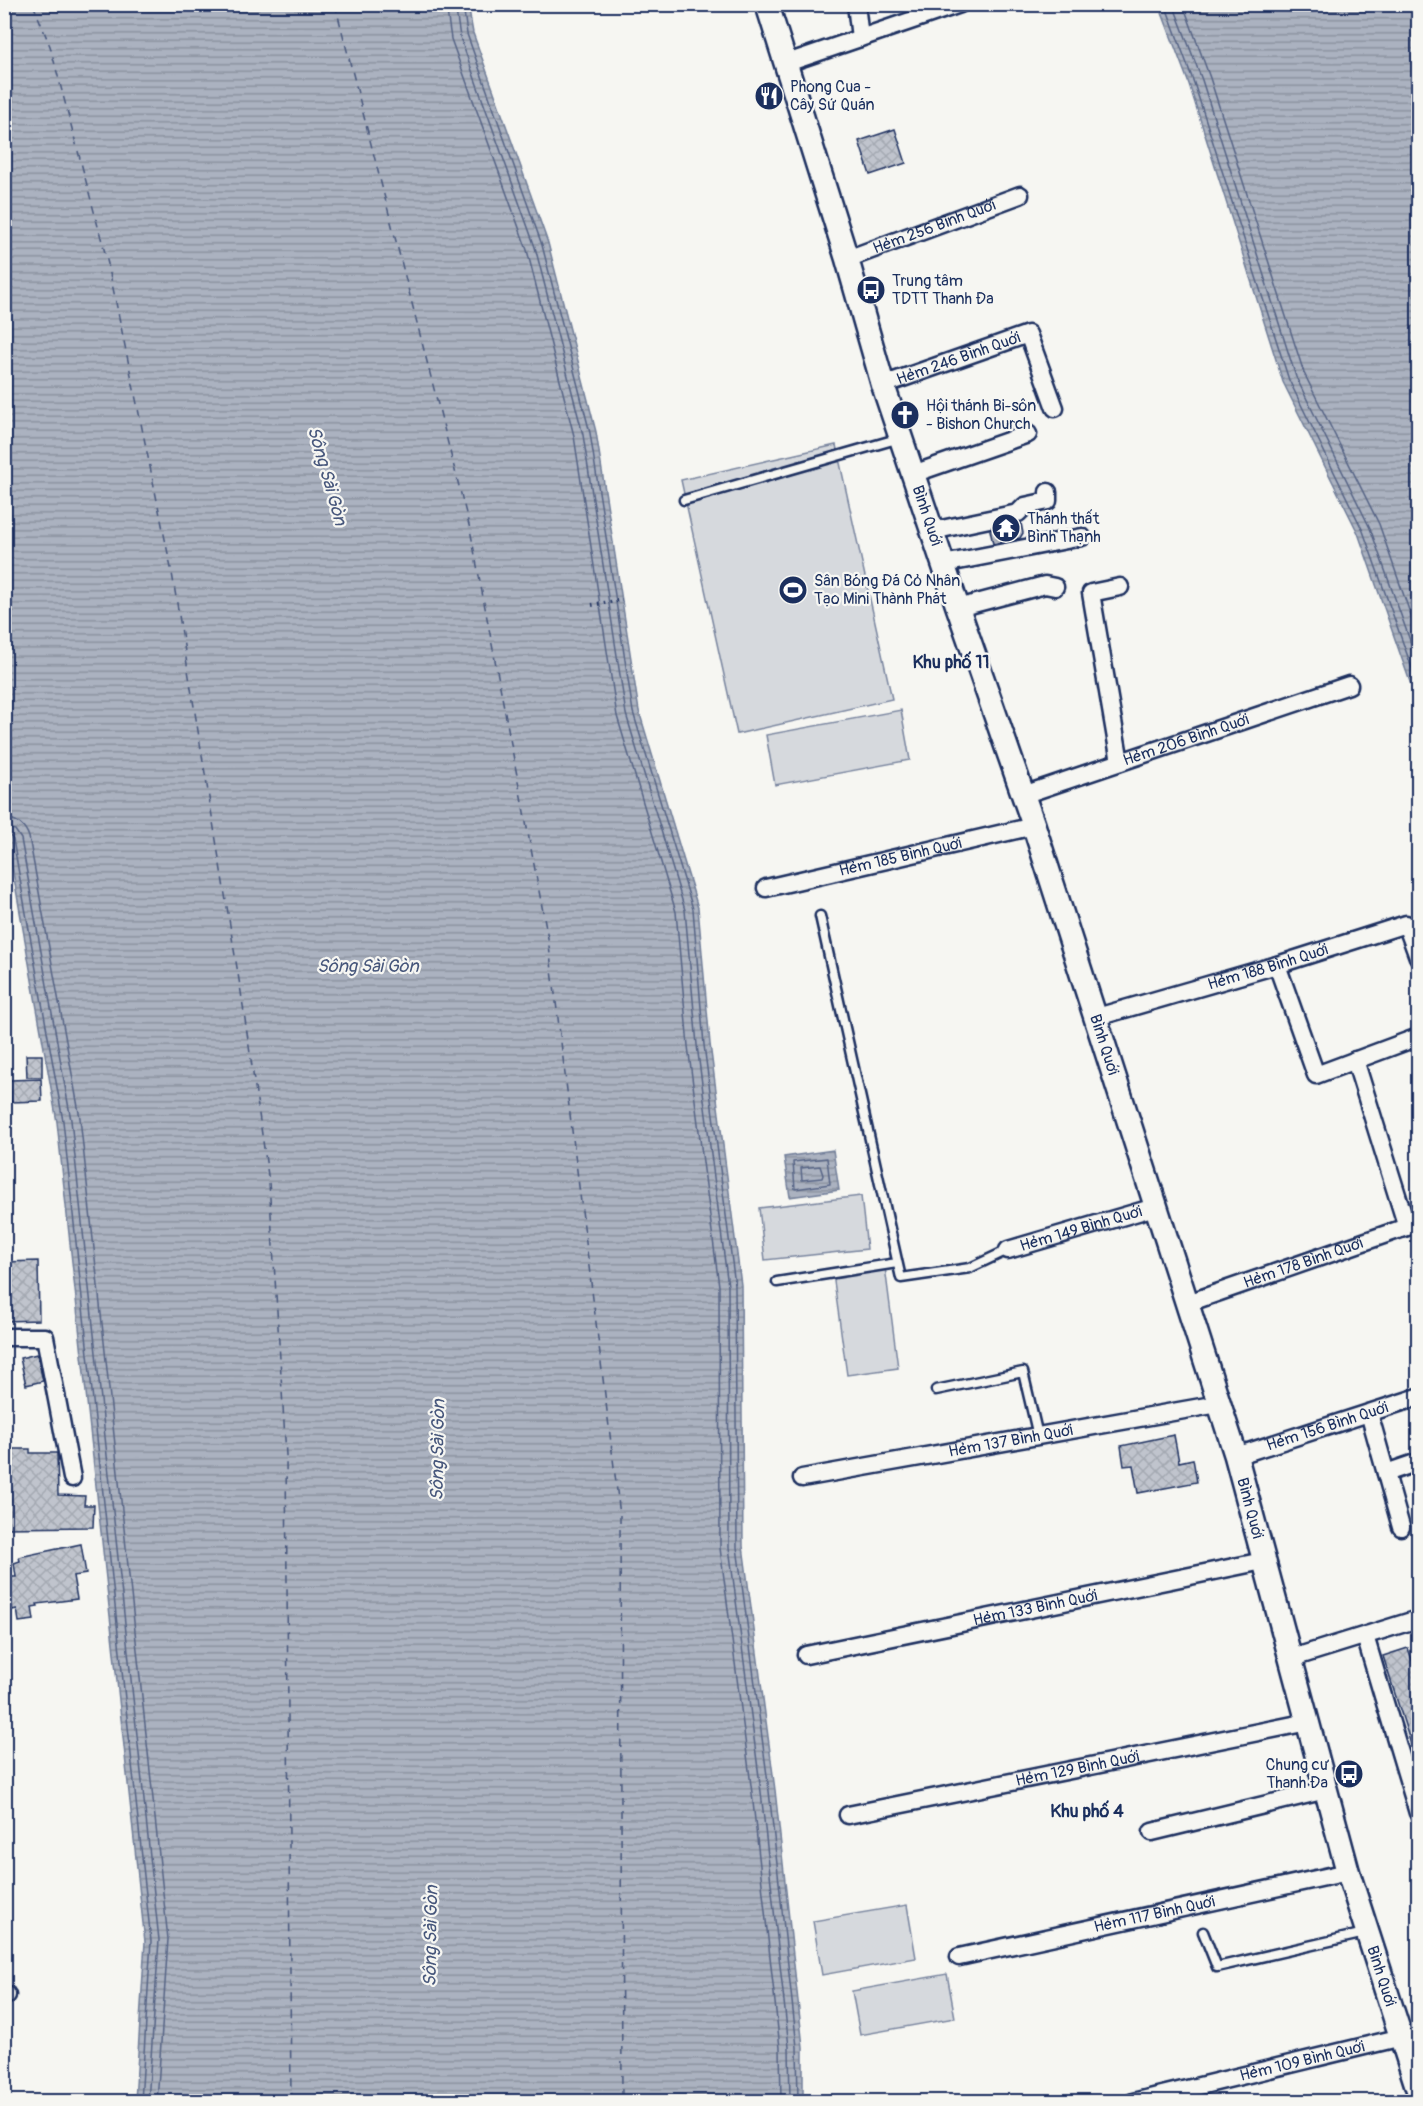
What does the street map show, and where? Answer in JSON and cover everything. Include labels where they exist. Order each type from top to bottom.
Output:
[{"type":"main road","name":"Bình Quới","points":[[767,4],[847,259],[883,384],[1034,826],[1236,1456],[1348,1872],[1419,2090]]},
{"type":"street","points":[[856,4],[860,38]]},
{"type":"street","points":[[787,63],[960,4]]},
{"type":"street","name":"Hẻm 256 Bình Quới","points":[[847,259],[1020,195]]},
{"type":"street","name":"Hẻm 246 Bình Quới","points":[[883,384],[1028,334],[1055,408]]},
{"type":"street","points":[[913,474],[1028,434]]},
{"type":"street","points":[[932,531],[1018,513],[1025,506],[1048,501],[1048,492]]},
{"type":"street","points":[[943,564],[1082,537]]},
{"type":"street","points":[[958,608],[1045,585],[1055,587]]},
{"type":"street","points":[[1120,587],[1092,593],[1120,762]]},
{"type":"street","name":"Hẻm 206 Bình Quới","points":[[1023,795],[1349,685]]},
{"type":"street","name":"Hẻm 185 Bình Quới","points":[[766,888],[1034,826]]},
{"type":"street","name":"Hẻm 188 Bình Quới","points":[[1096,1017],[1276,965],[1406,924],[1419,957]]},
{"type":"street","points":[[1276,965],[1316,1075],[1419,1037]]},
{"type":"street","points":[[1355,1060],[1413,1225]]},
{"type":"street","name":"Hẻm 149 Bình Quới","points":[[1008,1250],[1155,1207]]},
{"type":"street","name":"Hẻm 178 Bình Quới","points":[[1188,1303],[1413,1225]]},
{"type":"street","points":[[4,1337],[45,1337],[72,1478]]},
{"type":"street","name":"Hẻm 156 Bình Quới","points":[[1236,1456],[1419,1397]]},
{"type":"street","name":"Hẻm 137 Bình Quới","points":[[802,1478],[1218,1404]]},
{"type":"street","points":[[1369,1413],[1401,1527]]},
{"type":"street","points":[[1386,1473],[1419,1462]]},
{"type":"street","name":"Hẻm 133 Bình Quới","points":[[806,1655],[1263,1562]]},
{"type":"street","points":[[1289,1659],[1419,1619]]},
{"type":"street","points":[[1365,1636],[1419,1813]]},
{"type":"street","name":"Hẻm 129 Bình Quới","points":[[848,1815],[1308,1722]]},
{"type":"street","points":[[1152,1832],[1326,1790]]},
{"type":"street","name":"Hẻm 117 Bình Quới","points":[[959,1957],[1348,1872]]},
{"type":"street","name":"Hẻm 109 Bình Quới","points":[[1133,2102],[1402,2037]]},
{"type":"lane","points":[[684,500],[901,438]]},
{"type":"lane","points":[[820,916],[900,1278],[970,1268],[1008,1250]]},
{"type":"lane","points":[[777,1282],[897,1263]]},
{"type":"lane","points":[[936,1390],[1023,1372],[1038,1436]]},
{"type":"lane","points":[[1203,1932],[1217,1967],[1369,1933]]},
{"type":"path","points":[[592,604],[622,600]]},
{"type":"shaded area","points":[[836,445],[892,699],[737,734],[681,480]]},
{"type":"shaded area","points":[[901,710],[910,760],[775,785],[766,735]]},
{"type":"shaded area","points":[[861,1196],[867,1249],[765,1260],[759,1208]]},
{"type":"shaded area","points":[[885,1267],[898,1368],[847,1375],[833,1274]]},
{"type":"shaded area","points":[[907,1905],[916,1958],[822,1975],[813,1921]]},
{"type":"shaded area","points":[[947,1974],[955,2018],[860,2035],[852,1991]]},
{"type":"water","name":"Sông Sài Gòn","points":[[4,5],[468,5],[473,33],[548,243],[596,432],[639,711],[698,908],[710,1044],[741,1285],[743,1546],[775,1790],[803,2047],[803,2101],[135,2101],[145,1942],[57,1122],[5,827]]},
{"type":"water","points":[[1159,5],[1418,5],[1418,705],[1358,533],[1283,382],[1189,84]]},
{"type":"water","points":[[833,1150],[839,1190],[790,1197],[784,1157]]},
{"type":"building","points":[[895,129],[906,163],[870,175],[859,141]]},
{"type":"building","name":"Thánh thất Bình Thạnh","points":[[1021,523],[1023,533],[1020,538],[993,544],[990,530]]},
{"type":"building","points":[[26,1055],[42,1055],[42,1077],[27,1077]]},
{"type":"building","points":[[41,1079],[42,1101],[11,1102],[10,1080]]},
{"type":"building","points":[[38,1261],[39,1320],[4,1321],[4,1262]]},
{"type":"building","points":[[37,1354],[43,1381],[26,1385],[20,1358]]},
{"type":"building","points":[[1174,1435],[1179,1462],[1193,1459],[1197,1482],[1138,1493],[1133,1465],[1124,1466],[1121,1446]]},
{"type":"building","points":[[4,1449],[30,1449],[30,1453],[57,1453],[58,1495],[85,1496],[84,1505],[94,1505],[93,1527],[4,1528]]},
{"type":"building","points":[[81,1544],[86,1574],[73,1576],[77,1599],[37,1604],[38,1606],[32,1607],[34,1620],[19,1622],[17,1609],[12,1610],[8,1577],[16,1577],[14,1563],[20,1561],[19,1557]]},
{"type":"building","points":[[1408,1648],[1419,1680],[1419,1757],[1415,1757],[1383,1656]]},
{"type":"ferry route","points":[[33,4],[50,46],[108,264],[172,573],[241,992],[269,1182],[286,1455],[291,2102]]},
{"type":"ferry route","points":[[335,4],[470,529],[548,938],[620,1515],[622,2102]]},
{"type":"place","name":"Phong Cua - Cây Sứ Quán","points":[[769,96]]},
{"type":"place","name":"Trung tâm TDTT Thanh Đa","points":[[871,290]]},
{"type":"place","name":"Hội thánh Bi-sôn - Bishon Church","points":[[905,415]]},
{"type":"place","name":"Thánh thất Bình Thạnh","points":[[1006,528]]},
{"type":"place","name":"Sân Bóng Đá Cỏ Nhân Tạo Mini Thành Phát","points":[[793,590]]},
{"type":"place","name":"Chung cư Thanh Đa","points":[[1349,1774]]},
{"type":"district","name":"Khu phố 11","points":[[951,662]]},
{"type":"district","name":"Khu phố 4","points":[[1087,1811]]}]
